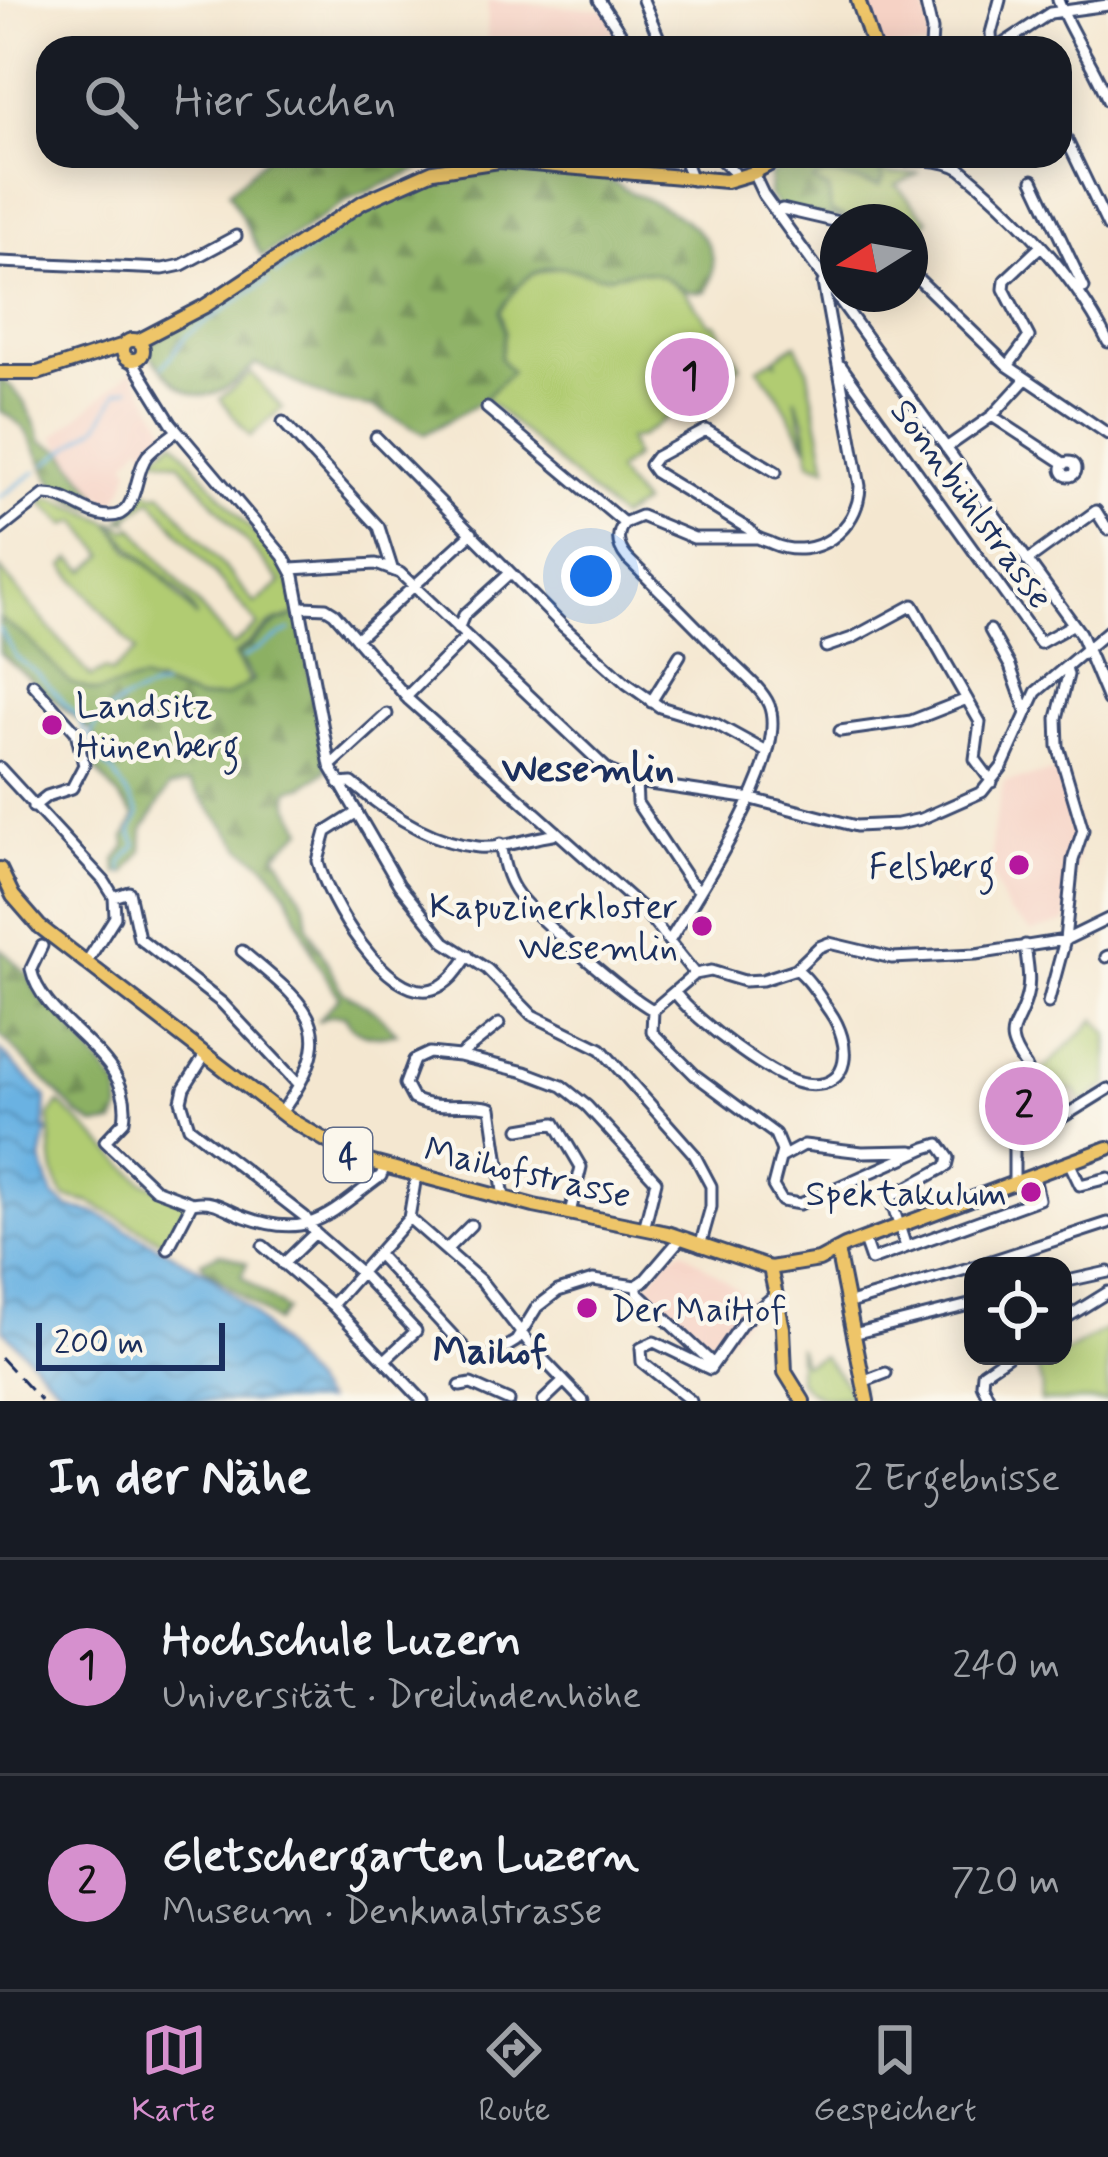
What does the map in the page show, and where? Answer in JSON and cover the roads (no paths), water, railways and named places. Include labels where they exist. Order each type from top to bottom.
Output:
[{"type":"main road","points":[[857,0],[870,36]]},
{"type":"main road","points":[[0,373],[38,373],[98,354],[133,350],[363,202],[433,171],[453,168]]},
{"type":"main road","points":[[570,168],[692,180],[735,179],[762,168]]},
{"type":"main road","name":"4","points":[[0,869],[6,896],[49,942]]},
{"type":"main road","name":"Maihofstrasse","points":[[49,942],[86,963],[331,1147],[385,1168],[644,1228],[770,1268]]},
{"type":"main road","points":[[803,1401],[785,1372],[783,1328],[770,1268],[819,1260],[1108,1148]]},
{"type":"main road","points":[[837,1250],[865,1381],[863,1401]]},
{"type":"street","points":[[599,0],[622,36]]},
{"type":"street","points":[[643,0],[658,36]]},
{"type":"street","points":[[925,0],[932,36]]},
{"type":"street","points":[[992,36],[1000,0]]},
{"type":"street","points":[[1014,36],[1060,6],[1108,5]]},
{"type":"street","points":[[1060,6],[1064,22],[1095,69],[1108,101]]},
{"type":"street","points":[[1072,151],[1108,226]]},
{"type":"street","points":[[688,168],[692,180]]},
{"type":"street","points":[[730,168],[735,179]]},
{"type":"street","points":[[958,168],[1040,246],[1086,299]]},
{"type":"street","points":[[753,173],[820,274]]},
{"type":"street","points":[[1034,180],[1108,341]]},
{"type":"street","points":[[776,212],[782,209],[820,218]]},
{"type":"street","points":[[0,262],[163,269],[182,265],[236,236]]},
{"type":"street","points":[[1008,367],[1029,337],[1004,289],[1005,280],[1040,246]]},
{"type":"street","points":[[928,289],[1024,380],[1108,434]]},
{"type":"street","points":[[670,940],[752,799],[770,734],[769,706],[621,550],[618,535],[624,523],[641,516],[694,538],[754,538],[808,549],[833,538],[855,514],[860,486],[829,312]]},
{"type":"street","points":[[847,312],[1083,638],[1108,700]]},
{"type":"street","points":[[832,329],[852,319]]},
{"type":"street","points":[[133,350],[156,401],[177,431],[290,569],[303,607],[330,766],[423,919],[545,1024],[601,1049],[694,1154],[710,1178],[712,1196],[700,1246]]},
{"type":"street","name":"Sonnbühlstrasse","points":[[839,364],[1040,643],[1072,625]]},
{"type":"street","points":[[946,448],[992,416],[1024,380]]},
{"type":"street","points":[[487,407],[624,523]]},
{"type":"street","points":[[992,416],[1064,464]]},
{"type":"street","points":[[284,422],[380,527],[392,568]]},
{"type":"street","points":[[754,538],[750,530],[650,465],[656,457],[706,430],[776,472]]},
{"type":"street","points":[[0,530],[44,495],[61,496],[107,516],[122,512],[131,502],[146,459],[177,431]]},
{"type":"street","points":[[376,436],[592,653],[651,702],[716,724],[765,751]]},
{"type":"street","points":[[1027,561],[1096,511],[1108,530]]},
{"type":"street","points":[[356,639],[472,532]]},
{"type":"street","points":[[290,569],[368,564],[392,568],[609,771],[636,782],[752,799],[838,822],[880,826],[944,811],[992,782],[1041,687],[1108,631]]},
{"type":"street","points":[[406,697],[462,633],[464,615],[510,573]]},
{"type":"street","points":[[826,647],[841,644],[913,604],[982,729],[976,765],[992,782]]},
{"type":"street","points":[[303,607],[326,608],[406,697],[643,909],[694,974]]},
{"type":"street","points":[[990,630],[1010,666],[1026,711]]},
{"type":"street","points":[[1083,638],[1108,631]]},
{"type":"street","points":[[651,702],[680,655]]},
{"type":"street","points":[[1048,1003],[1065,940],[1073,860],[1083,830],[1058,746],[1057,718],[1066,667]]},
{"type":"street","points":[[33,807],[47,796],[72,788],[84,765],[76,732],[34,684]]},
{"type":"street","points":[[840,731],[911,721],[967,699]]},
{"type":"street","points":[[330,766],[387,714]]},
{"type":"street","points":[[0,769],[114,897],[116,917],[86,963]]},
{"type":"street","points":[[636,782],[637,803],[689,881],[700,890]]},
{"type":"street","points":[[338,784],[352,783],[403,822],[474,847],[556,831]]},
{"type":"street","points":[[356,813],[326,832],[318,861],[361,942],[397,983],[419,991],[442,985],[468,956]]},
{"type":"street","points":[[500,844],[508,877],[523,901],[653,1010]]},
{"type":"street","points":[[114,897],[129,892],[141,940],[222,1003],[299,1085]]},
{"type":"street","points":[[653,1010],[679,999],[694,974],[711,971],[752,981],[796,969],[830,943],[907,958],[1065,940],[1108,919]]},
{"type":"street","points":[[49,942],[32,969],[40,995],[87,1042],[124,1093],[124,1121],[105,1141],[155,1189],[192,1203],[214,1201],[261,1222],[313,1229]]},
{"type":"street","points":[[1025,945],[1028,990],[1010,1036],[1027,1067]]},
{"type":"street","points":[[242,951],[284,986],[310,1024],[316,1046],[310,1069],[281,1113]]},
{"type":"street","points":[[679,999],[706,1028],[795,1081],[824,1081],[844,1062],[844,1036],[796,969]]},
{"type":"street","points":[[653,1010],[650,1024],[656,1037],[695,1075],[775,1133],[782,1157]]},
{"type":"street","points":[[459,1056],[500,1024]]},
{"type":"street","points":[[504,1198],[491,1108],[422,1103],[407,1093],[414,1060],[429,1053],[459,1056],[544,1077],[587,1106],[656,1181],[644,1228]]},
{"type":"street","points":[[205,1055],[184,1088],[182,1101],[189,1127],[313,1229],[416,1330],[386,1359]]},
{"type":"street","points":[[1014,1185],[1014,1147],[1108,1089]]},
{"type":"street","points":[[520,1130],[555,1123],[581,1167],[569,1213]]},
{"type":"street","points":[[905,1247],[890,1197],[943,1169],[949,1162],[947,1150],[938,1144],[795,1205],[782,1201],[774,1191],[773,1178],[782,1157],[804,1145],[916,1153]]},
{"type":"street","points":[[1070,1164],[1081,1185],[1108,1178]]},
{"type":"street","points":[[283,1264],[313,1229],[385,1168]]},
{"type":"street","points":[[332,1305],[409,1217],[416,1176]]},
{"type":"street","points":[[864,1240],[871,1259],[972,1224],[1039,1199],[1034,1178]]},
{"type":"street","points":[[169,1250],[192,1203]]},
{"type":"street","points":[[963,1203],[972,1224]]},
{"type":"street","points":[[409,1217],[481,1282],[583,1401]]},
{"type":"street","points":[[1003,1257],[1108,1223]]},
{"type":"street","points":[[446,1250],[471,1225]]},
{"type":"street","points":[[637,1286],[681,1238]]},
{"type":"street","points":[[263,1246],[332,1305],[423,1401]]},
{"type":"street","points":[[378,1255],[471,1355],[483,1361],[504,1351],[544,1300],[571,1285],[593,1280],[637,1286]]},
{"type":"street","points":[[845,1302],[964,1269]]},
{"type":"street","points":[[1072,1280],[1108,1272]]},
{"type":"street","points":[[637,1286],[638,1293],[711,1362]]},
{"type":"street","points":[[1072,1315],[1108,1292]]},
{"type":"street","points":[[691,1401],[642,1362],[640,1348],[654,1342],[710,1369],[762,1302],[774,1296]]},
{"type":"street","points":[[853,1334],[964,1306]]},
{"type":"street","points":[[989,1401],[983,1373],[995,1365]]},
{"type":"street","points":[[865,1381],[886,1373]]},
{"type":"street","points":[[543,1401],[564,1382]]},
{"type":"street","points":[[460,1386],[471,1384],[508,1401]]},
{"type":"water","points":[[0,1050],[46,1097],[47,1131],[41,1160],[53,1196],[70,1208],[96,1213],[209,1274],[251,1311],[325,1401],[71,1401],[3,1330]]},
{"type":"waterway","points":[[360,214],[427,182]]},
{"type":"waterway","points":[[276,274],[348,221]]},
{"type":"waterway","points":[[163,366],[187,335],[268,280]]},
{"type":"waterway","points":[[46,464],[98,426],[118,392],[130,388]]},
{"type":"waterway","points":[[0,497],[37,471]]},
{"type":"waterway","points":[[0,629],[16,657],[78,718],[94,756],[113,772],[139,814],[131,832],[136,845],[122,863],[122,873]]},
{"type":"waterway","points":[[243,658],[290,630]]},
{"type":"waterway","points":[[90,738],[101,719],[119,704],[162,687]]},
{"type":"railway","points":[[0,1357],[41,1401]]},
{"type":"place","name":"Hochschule Luzern","points":[[690,377]]},
{"type":"place","name":"Landsitz Hünenberg","points":[[52,725]]},
{"type":"place","name":"Felsberg","points":[[1019,865]]},
{"type":"place","name":"Kapuzinerkloster Wesemlin","points":[[702,926]]},
{"type":"place","name":"Gletschergarten Luzern","points":[[1024,1106]]},
{"type":"place","name":"Spektakulum","points":[[1031,1192]]},
{"type":"place","name":"Der MaiHof","points":[[587,1308]]},
{"type":"district","name":"Wesemlin","points":[[588,767]]},
{"type":"district","name":"Maihof","points":[[490,1349]]}]
